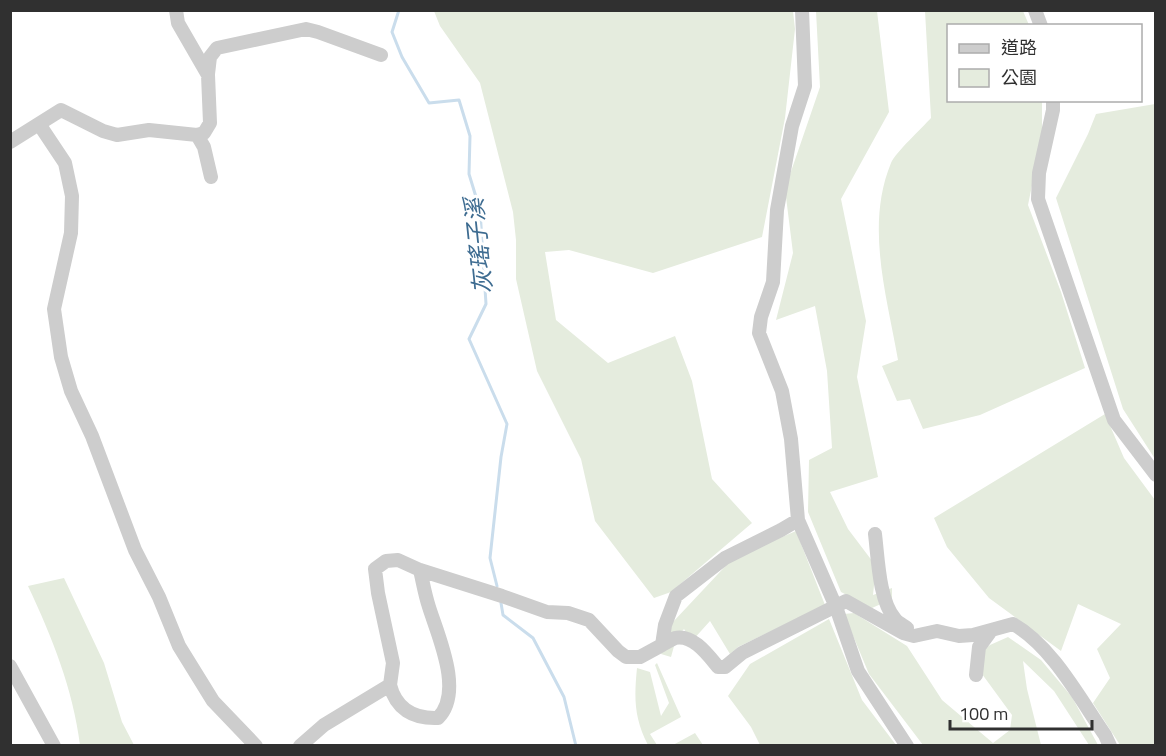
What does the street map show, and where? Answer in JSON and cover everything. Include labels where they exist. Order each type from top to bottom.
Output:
[{"type":"street","points":[[176,10],[178,23],[208,75]]},
{"type":"street","points":[[802,10],[804,86],[788,147],[777,210],[773,282],[761,317],[759,333],[782,391],[791,439],[798,520],[836,607],[858,671],[907,746]]},
{"type":"street","points":[[10,142],[61,110],[103,131],[117,135],[149,130],[197,135],[204,133],[210,123],[208,75],[210,57],[217,48],[306,29],[381,55]]},
{"type":"street","points":[[1053,102],[1039,173],[1038,199],[1114,420],[1155,476]]},
{"type":"street","points":[[39,124],[65,163],[72,196],[71,233],[54,309],[61,357],[71,391],[92,436],[135,550],[159,597],[179,646],[213,701],[256,746]]},
{"type":"street","points":[[197,135],[204,147],[212,177]]},
{"type":"street","points":[[662,645],[665,625],[676,596],[724,558],[798,520]]},
{"type":"street","points":[[875,534],[882,588],[890,612],[896,621],[914,636]]},
{"type":"street","points":[[420,570],[429,607],[443,647],[449,691],[447,703],[438,718],[415,714],[401,709],[393,698],[390,685],[393,663],[381,610],[375,569],[386,561],[398,560],[420,570],[548,612],[568,613],[589,620],[626,657],[640,657],[676,638],[683,638],[705,651],[718,667],[725,668],[742,653],[846,601],[903,633],[914,636],[937,631],[959,636],[990,632],[1013,624],[1024,630],[1049,654],[1106,735],[1110,746]]},
{"type":"street","points":[[976,675],[979,647],[990,632]]},
{"type":"street","points":[[10,666],[54,746]]},
{"type":"street","points":[[300,746],[324,725],[390,685]]},
{"type":"green space","points":[[434,11],[793,11],[795,29],[785,118],[762,237],[653,273],[569,250],[545,252],[556,320],[608,363],[675,336],[692,381],[712,479],[752,523],[671,592],[654,598],[595,521],[581,459],[537,371],[516,279],[513,212],[480,83],[440,26]]},
{"type":"green space","points":[[816,11],[877,11],[889,112],[841,199],[866,321],[857,377],[878,477],[830,492],[848,529],[876,566],[873,595],[892,588],[892,599],[872,608],[841,592],[808,512],[809,460],[832,448],[827,371],[815,306],[776,320],[793,253],[785,189],[820,87]]},
{"type":"green space","points":[[925,11],[1023,11],[1029,24],[947,24],[947,102],[1042,102],[1042,136],[1028,205],[1061,292],[1085,368],[980,415],[923,429],[910,399],[897,401],[882,366],[898,360],[884,286],[879,236],[883,187],[891,163],[931,118]]},
{"type":"green space","points":[[1156,104],[1155,459],[1123,409],[1056,198],[1096,114]]},
{"type":"green space","points":[[1105,414],[1124,458],[1155,500],[1155,745],[1120,745],[1093,703],[1110,678],[1097,649],[1121,624],[1078,604],[1061,651],[989,598],[947,547],[934,518]]},
{"type":"green space","points":[[796,531],[825,605],[738,647],[730,654],[710,621],[692,641],[684,629],[676,639],[671,657],[661,654],[672,623],[733,558]]},
{"type":"green space","points":[[64,578],[104,663],[122,722],[134,745],[80,745],[67,684],[28,586]]},
{"type":"green space","points":[[854,613],[907,646],[942,700],[993,743],[1010,730],[1012,715],[982,674],[976,656],[990,645],[1008,637],[1041,660],[1072,697],[1098,745],[1089,745],[1054,691],[1023,661],[1027,689],[1041,745],[923,745],[869,674],[844,614]]},
{"type":"green space","points":[[829,619],[862,700],[896,745],[760,745],[751,727],[728,696],[750,664]]},
{"type":"green space","points":[[657,663],[681,717],[650,734],[657,745],[648,745],[636,708],[637,668],[650,672],[661,716],[669,703],[655,665]]},
{"type":"green space","points":[[695,733],[703,745],[673,745]]},
{"type":"waterway","name":"灰瑤子溪","points":[[399,10],[392,32],[402,57],[429,103],[459,100],[470,136],[469,174],[480,210],[486,304],[469,339],[507,424],[490,558],[497,586]]},
{"type":"waterway","name":"灰瑤子溪","points":[[501,603],[503,615],[533,638],[564,697],[576,746]]}]
